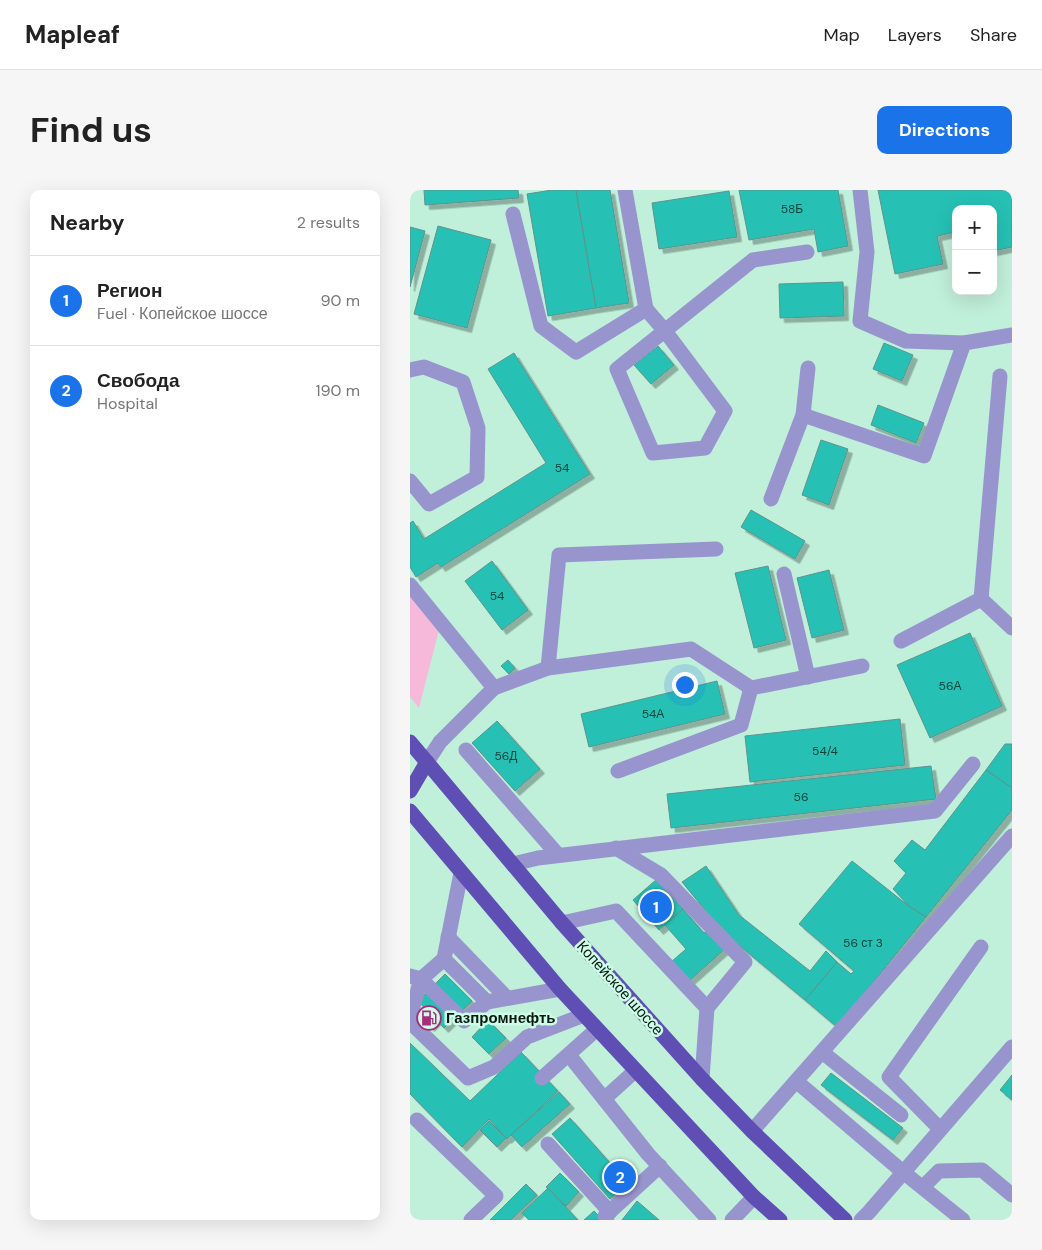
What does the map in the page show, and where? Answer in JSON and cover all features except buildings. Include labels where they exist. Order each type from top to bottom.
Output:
[{"type":"main road","name":"Копейское шоссе","points":[[410,742],[562,923],[702,1079],[752,1131],[844,1220]]},
{"type":"main road","points":[[410,791],[427,762]]},
{"type":"main road","points":[[410,811],[560,989],[754,1197],[780,1220]]},
{"type":"lane","points":[[625,190],[646,309],[665,331],[725,411],[704,448],[653,453],[617,369],[665,331],[753,260],[806,252]]},
{"type":"lane","points":[[860,190],[867,252],[860,320],[906,341],[964,343],[1012,335]]},
{"type":"lane","points":[[512,214],[541,326],[576,352],[646,309]]},
{"type":"lane","points":[[803,415],[924,456],[964,343]]},
{"type":"lane","points":[[410,370],[424,367],[463,382],[478,428],[477,476],[429,504],[410,481]]},
{"type":"lane","points":[[771,499],[803,415],[808,368]]},
{"type":"lane","points":[[981,599],[1000,376]]},
{"type":"lane","points":[[548,668],[559,555],[716,549]]},
{"type":"lane","points":[[784,574],[808,677]]},
{"type":"lane","points":[[410,585],[494,688]]},
{"type":"lane","points":[[981,599],[1012,628]]},
{"type":"lane","points":[[901,641],[981,599]]},
{"type":"lane","points":[[427,762],[440,742],[494,688],[548,668],[691,649],[751,688],[862,666]]},
{"type":"lane","points":[[618,771],[741,725],[751,688]]},
{"type":"lane","points":[[466,750],[558,855]]},
{"type":"lane","points":[[513,864],[558,855],[935,810],[973,764]]},
{"type":"lane","points":[[752,1131],[1012,836]]},
{"type":"lane","points":[[616,848],[661,875],[745,962],[707,1008],[702,1079]]},
{"type":"lane","points":[[410,1017],[416,978],[444,959],[461,873]]},
{"type":"lane","points":[[562,923],[616,911],[707,1008]]},
{"type":"lane","points":[[448,937],[507,998]]},
{"type":"lane","points":[[940,1129],[889,1077],[981,947]]},
{"type":"lane","points":[[444,959],[488,1002]]},
{"type":"lane","points":[[416,978],[464,1021],[488,1002],[560,989]]},
{"type":"lane","points":[[410,1022],[468,1078],[494,1067],[527,1037],[584,1015]]},
{"type":"lane","points":[[542,1078],[597,1029]]},
{"type":"lane","points":[[861,1220],[1012,1047]]},
{"type":"lane","points":[[822,1052],[901,1115]]},
{"type":"lane","points":[[569,1055],[660,1166],[709,1220]]},
{"type":"lane","points":[[604,1099],[635,1071]]},
{"type":"lane","points":[[796,1081],[903,1172],[964,1220]]},
{"type":"lane","points":[[417,1120],[496,1196],[471,1220]]},
{"type":"lane","points":[[548,1144],[610,1216],[660,1166]]},
{"type":"lane","points":[[923,1187],[939,1171],[982,1170],[1012,1195]]},
{"type":"lane","points":[[732,1220],[754,1197]]},
{"type":"shaded area","points":[[410,593],[440,626],[419,708],[410,697]]},
{"type":"place","name":"Регион","points":[[656,907]]},
{"type":"place","name":"Газпромнефть","points":[[429,1018]]},
{"type":"place","name":"Свобода","points":[[620,1177]]}]
